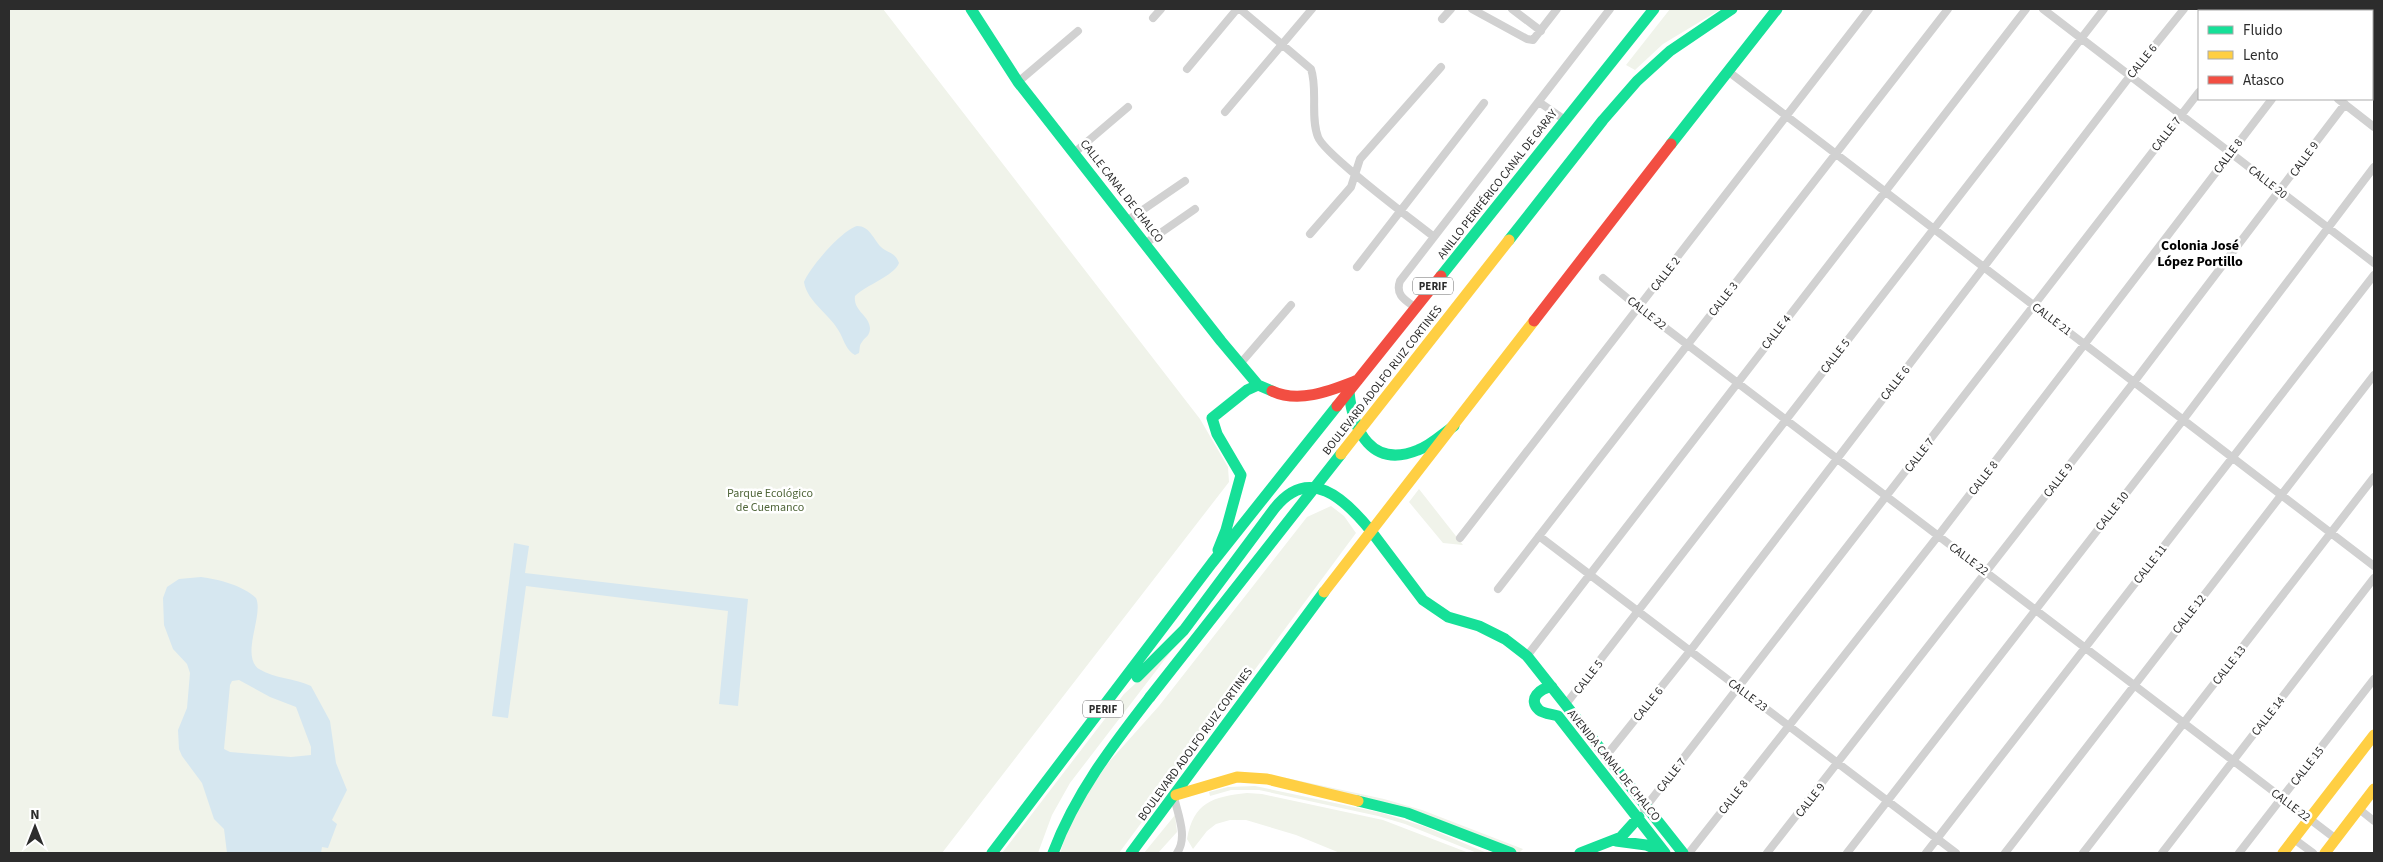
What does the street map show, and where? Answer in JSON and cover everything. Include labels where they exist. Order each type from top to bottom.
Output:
[{"type":"main road","name":"CALLE CANAL DE CHALCO","points":[[971,9],[1018,82],[1240,364],[1252,387],[1294,397],[1325,392],[1359,379]]},
{"type":"main road","name":"ANILLO PERIFÉRICO CANAL DE GARAY","points":[[1212,563],[1654,9]]},
{"type":"main road","name":"BOULEVARD ADOLFO RUIZ CORTINES","points":[[1053,853],[1061,829],[1074,802],[1105,755],[1603,120],[1637,82],[1670,51],[1732,9]]},
{"type":"main road","points":[[1371,531],[1777,9]]},
{"type":"main road","points":[[1212,563],[1226,530],[1240,475],[1222,447],[1213,427],[1212,418],[1252,387]]},
{"type":"main road","points":[[1349,392],[1352,418],[1364,442],[1375,450],[1390,455],[1420,450],[1454,426]]},
{"type":"main road","name":"AVENIDA CANAL DE CHALCO","points":[[1099,715],[1184,630],[1274,509],[1288,494],[1300,489],[1318,488],[1335,493],[1348,502],[1423,600],[1448,618],[1479,626],[1505,639],[1527,656],[1683,853]]},
{"type":"main road","name":"BOULEVARD ADOLFO RUIZ CORTINES","points":[[1132,853],[1371,531]]},
{"type":"main road","name":"PERIF","points":[[992,853],[1099,715],[1212,563]]},
{"type":"main road","name":"AVENIDA CANAL DE CHALCO","points":[[1552,687],[1543,688],[1536,694],[1534,701],[1537,708],[1544,713],[1558,716],[1639,817],[1665,853]]},
{"type":"main road","points":[[2283,853],[2374,734]]},
{"type":"main road","points":[[1175,796],[1225,779],[1267,779],[1407,813],[1511,853]]},
{"type":"main road","points":[[2325,853],[2374,789]]},
{"type":"main road","points":[[1580,853],[1612,843],[1628,832],[1639,817]]},
{"type":"main road","points":[[1612,843],[1646,845],[1665,853]]},
{"type":"street","points":[[1153,18],[1161,9]]},
{"type":"street","points":[[1187,69],[1238,9],[1306,64],[1312,72],[1319,140],[1355,174],[1434,237]]},
{"type":"street","points":[[1226,112],[1312,9]]},
{"type":"street","points":[[1442,20],[1451,9]]},
{"type":"street","points":[[1472,9],[1527,39],[1533,40],[1557,9]]},
{"type":"street","points":[[1512,9],[1541,30]]},
{"type":"street","points":[[1416,308],[1399,294],[1400,281],[1610,9]]},
{"type":"street","name":"CALLE 2","points":[[1460,538],[1869,9]]},
{"type":"street","name":"CALLE 3","points":[[1498,589],[1948,9]]},
{"type":"street","name":"CALLE 4","points":[[1527,656],[2026,9]]},
{"type":"street","name":"CALLE 20","points":[[2044,9],[2374,263]]},
{"type":"street","name":"CALLE 5","points":[[1566,704],[2104,9]]},
{"type":"street","name":"CALLE 6","points":[[1606,756],[1690,651],[1836,458],[1985,268],[2130,76],[2184,9]]},
{"type":"street","points":[[1018,82],[1078,31]]},
{"type":"street","points":[[1310,234],[1351,187],[1360,159],[1441,67]]},
{"type":"street","name":"CALLE 21","points":[[1729,72],[2374,566]]},
{"type":"street","name":"CALLE 7","points":[[1639,817],[2198,93]]},
{"type":"street","name":"CALLE 8","points":[[1688,853],[1938,536],[2271,100]]},
{"type":"street","points":[[2342,101],[2374,127]]},
{"type":"street","name":"CALLE 9","points":[[1768,853],[1987,573],[2280,191],[2342,101]]},
{"type":"street","points":[[1539,102],[1565,120]]},
{"type":"street","points":[[1357,267],[1484,103]]},
{"type":"street","points":[[1074,153],[1128,107]]},
{"type":"street","name":"CALLE 10","points":[[1847,853],[2183,420],[2374,167]]},
{"type":"street","points":[[1128,220],[1185,181]]},
{"type":"street","points":[[1146,243],[1195,209]]},
{"type":"street","name":"CALLE 11","points":[[1926,853],[2374,275]]},
{"type":"street","name":"CALLE 22","points":[[1604,278],[1638,307],[2336,839]]},
{"type":"street","points":[[1240,364],[1291,306]]},
{"type":"street","name":"CALLE 12","points":[[2004,853],[2374,376]]},
{"type":"street","name":"CALLE 13","points":[[2083,853],[2374,477]]},
{"type":"street","name":"CALLE 23","points":[[1539,536],[1956,853]]},
{"type":"street","name":"CALLE 14","points":[[2162,853],[2374,578]]},
{"type":"street","name":"CALLE 15","points":[[2240,853],[2374,679]]},
{"type":"street","points":[[1175,796],[1181,826],[1181,851]]},
{"type":"street","points":[[2359,809],[2374,821]]},
{"type":"street","points":[[2294,839],[2313,853]]},
{"type":"green space","name":"Parque Ecológico de Cuemanco","points":[[9,9],[883,9],[1200,419],[1228,467],[1229,482],[942,853],[9,853]]},
{"type":"green space","points":[[1670,9],[1721,9],[1663,44],[1635,70],[1626,65]]},
{"type":"green space","points":[[1419,489],[1463,545],[1443,543],[1409,502]]},
{"type":"green space","points":[[1331,506],[1344,516],[1356,533],[1119,853],[1060,853],[1073,814],[1108,763],[1159,706],[1307,517]]},
{"type":"green space","points":[[1172,650],[1070,783],[1052,815],[1038,853],[1002,853],[1124,694]]},
{"type":"green space","points":[[1282,777],[1384,799],[1422,810],[1523,849],[1519,853],[1514,852]]},
{"type":"green space","points":[[1255,786],[1382,813],[1426,827],[1487,853],[1477,853],[1405,824],[1378,816],[1259,790],[1231,790],[1210,796],[1209,792],[1228,787]]},
{"type":"green space","points":[[1247,793],[1262,794],[1383,820],[1469,853],[1340,853],[1296,835],[1246,820],[1230,820],[1216,824],[1207,831],[1193,849],[1187,839],[1194,817],[1200,809],[1214,800]]},
{"type":"green space","points":[[1175,815],[1177,832],[1158,853],[1144,853]]},
{"type":"shaded area","points":[[857,226],[865,228],[881,247],[894,255],[899,263],[892,272],[855,296],[856,306],[867,320],[870,331],[860,345],[859,353],[855,355],[848,348],[836,326],[814,302],[804,282],[807,275],[827,250],[843,234]]},
{"type":"shaded area","points":[[514,543],[529,546],[525,573],[748,599],[738,706],[719,704],[728,611],[526,586],[508,718],[492,716]]},
{"type":"shaded area","points":[[201,577],[215,579],[245,590],[256,598],[258,605],[252,645],[254,663],[265,672],[311,686],[330,721],[336,763],[347,790],[332,820],[337,824],[328,848],[322,847],[321,853],[227,853],[224,829],[214,819],[202,783],[179,749],[178,730],[187,708],[190,673],[187,664],[173,649],[164,625],[163,598],[167,587],[179,579]],"holes":[[[239,680],[270,697],[296,707],[311,747],[311,755],[291,757],[230,752],[224,749],[230,685],[232,681]]]},
{"type":"traffic: fast","points":[[971,9],[1018,82],[1221,341],[1258,385],[1272,391]]},
{"type":"traffic: fast","points":[[1441,276],[1654,9]]},
{"type":"traffic: fast","points":[[1509,240],[1603,120],[1637,81],[1670,51],[1732,9]]},
{"type":"traffic: fast","points":[[1671,144],[1777,9]]},
{"type":"traffic: fast","points":[[1218,550],[1226,530],[1241,475],[1217,434],[1212,418],[1247,390],[1258,385]]},
{"type":"traffic: fast","points":[[1349,392],[1351,406],[1360,432],[1368,443],[1377,450],[1388,454],[1402,455],[1423,448],[1454,426]]},
{"type":"traffic: fast","points":[[992,853],[1212,563],[1337,406]]},
{"type":"traffic: fast","points":[[1150,697],[1341,454]]},
{"type":"traffic: fast","points":[[1137,677],[1184,630],[1274,509],[1287,496],[1300,489],[1313,488],[1326,491],[1350,508],[1371,531]]},
{"type":"traffic: fast","points":[[1371,531],[1423,600],[1448,617],[1479,626],[1505,639],[1527,656],[1683,853]]},
{"type":"traffic: fast","points":[[1131,853],[1324,592]]},
{"type":"traffic: fast","points":[[1552,687],[1543,689],[1536,695],[1534,702],[1536,706],[1543,712],[1558,716],[1665,853]]},
{"type":"traffic: fast","points":[[1053,853],[1083,791],[1108,752],[1150,697]]},
{"type":"traffic: fast","points":[[1358,801],[1407,813],[1511,853]]},
{"type":"traffic: fast","points":[[1580,853],[1621,837],[1639,817]]},
{"type":"traffic: fast","points":[[1616,841],[1646,845],[1663,852]]},
{"type":"traffic: slow","points":[[1341,454],[1509,240]]},
{"type":"traffic: slow","points":[[1324,592],[1534,321]]},
{"type":"traffic: slow","points":[[2283,853],[2374,735]]},
{"type":"traffic: slow","points":[[1176,795],[1237,777],[1267,779],[1358,801]]},
{"type":"traffic: slow","points":[[2325,853],[2374,789]]},
{"type":"traffic: jam","points":[[1534,321],[1671,144]]},
{"type":"traffic: jam","points":[[1337,406],[1441,276]]},
{"type":"traffic: jam","points":[[1272,391],[1283,395],[1305,396],[1327,391],[1358,380]]},
{"type":"district","name":"Colonia José López Portillo","points":[[2200,254]]}]
